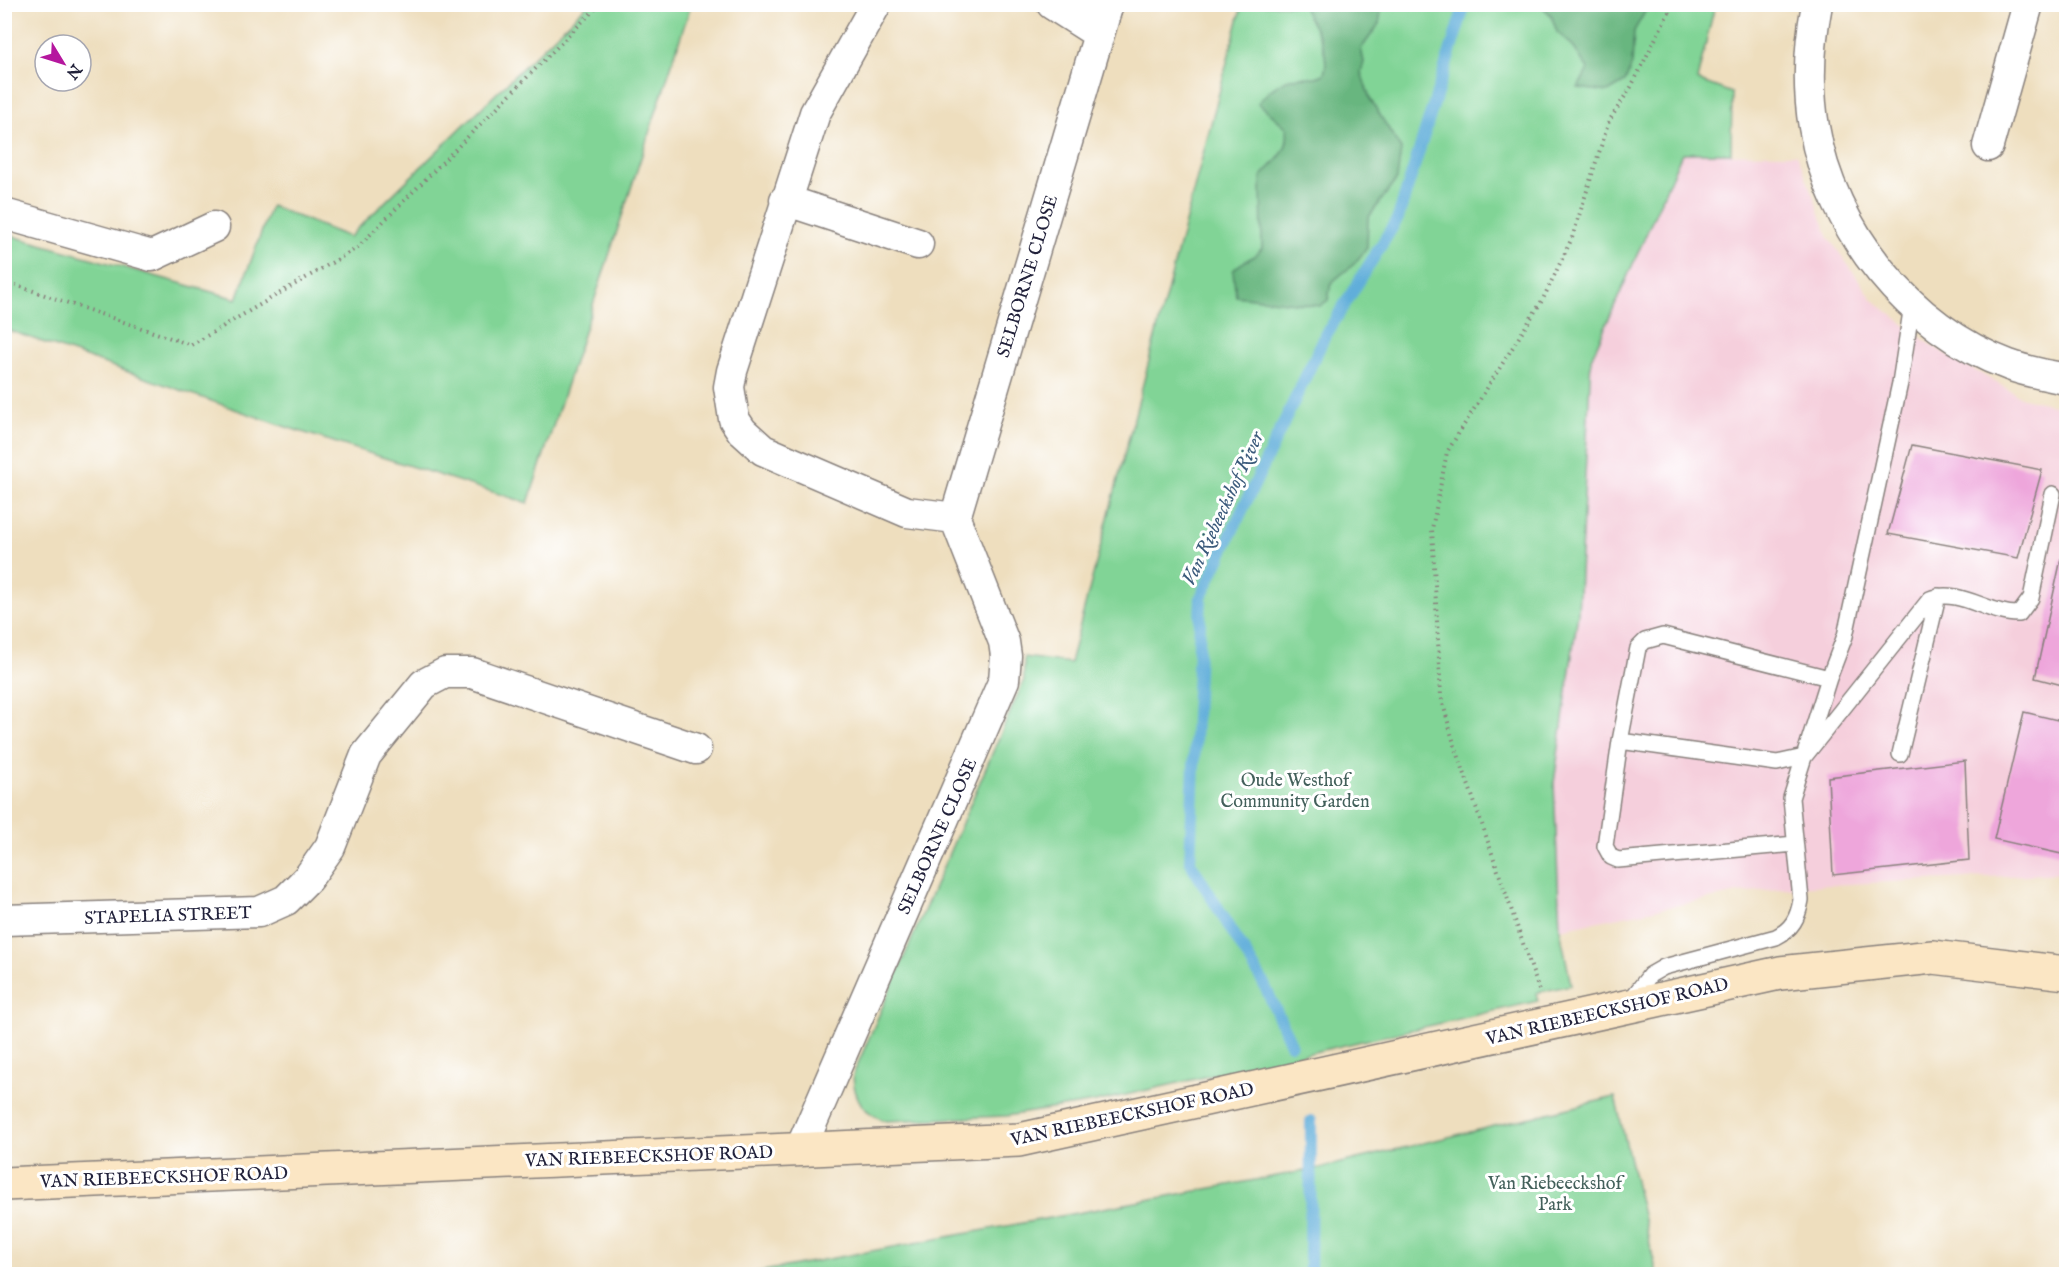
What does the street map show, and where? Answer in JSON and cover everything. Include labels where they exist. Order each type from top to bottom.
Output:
[{"type":"street","points":[[876,4],[815,113],[785,200],[729,387],[734,419],[752,441],[764,450],[907,512],[955,518]]},
{"type":"street","points":[[1052,4],[1099,34]]},
{"type":"street","name":"SELBORNE CLOSE","points":[[800,1150],[1004,680],[1006,656],[1004,642],[955,518],[1108,4]]},
{"type":"street","points":[[1816,4],[1809,64],[1814,128],[1821,157],[1842,210],[1862,245],[1885,277],[1912,305],[1955,338],[2009,366],[2067,379]]},
{"type":"street","points":[[1988,146],[2028,4]]},
{"type":"street","points":[[785,200],[918,244]]},
{"type":"street","points":[[4,214],[152,256],[214,227]]},
{"type":"street","name":"STAPELIA STREET","points":[[4,920],[259,912],[286,900],[308,878],[330,847],[366,754],[424,684],[445,674],[472,673],[696,749]]},
{"type":"street","name":"VAN RIEBEECKSHOF ROAD","points":[[4,1184],[1019,1140],[1780,973],[1933,957],[2067,973]]},
{"type":"lane","points":[[1625,1008],[1638,988],[1664,966],[1764,941],[1785,932],[1799,915],[1801,900],[1791,798],[1829,678],[1845,636],[1900,382],[1912,305]]},
{"type":"lane","points":[[1620,741],[1777,763],[1804,757],[1929,599],[1947,595],[2005,614],[2019,614],[2031,598],[2053,494]]},
{"type":"lane","points":[[1900,754],[1938,596]]},
{"type":"lane","points":[[1795,844],[1618,860],[1611,856],[1605,846],[1620,741],[1638,648],[1664,636],[1829,678]]},
{"type":"path","points":[[4,281],[191,345],[357,248],[600,4]]},
{"type":"path","points":[[1555,1023],[1537,986],[1452,737],[1441,696],[1432,529],[1447,452],[1543,299],[1572,238],[1609,121],[1631,87],[1673,4]]},
{"type":"shaded area","points":[[1682,153],[1797,154],[1829,238],[1873,300],[1929,344],[2023,398],[2066,408],[2066,873],[1811,886],[1738,893],[1560,929],[1554,783],[1578,613],[1591,359]]},
{"type":"green space","points":[[588,4],[691,5],[528,503],[286,427],[5,329],[5,234],[237,299],[271,206],[349,237]]},
{"type":"green space","name":"Oude Westhof Community Garden","points":[[1242,5],[1715,5],[1697,80],[1732,93],[1731,153],[1682,153],[1591,359],[1578,613],[1554,783],[1560,929],[1571,985],[1536,993],[1538,1001],[1095,1102],[1006,1116],[886,1121],[871,1114],[861,1104],[855,1091],[853,1075],[1024,680],[1024,657],[1070,663]]},
{"type":"green space","points":[[1302,5],[1382,5],[1379,24],[1361,49],[1364,62],[1361,72],[1370,99],[1401,149],[1397,179],[1368,218],[1367,248],[1354,264],[1331,283],[1328,300],[1320,306],[1236,296],[1233,271],[1262,248],[1261,177],[1281,155],[1286,143],[1287,128],[1258,103],[1271,90],[1288,80],[1324,74],[1326,65],[1323,47]]},
{"type":"green space","points":[[1540,5],[1649,5],[1634,31],[1632,64],[1625,82],[1608,92],[1578,88],[1588,69],[1572,45],[1557,32],[1551,15]]},
{"type":"green space","name":"Van Riebeeckshof Park","points":[[1615,1097],[1657,1274],[747,1274],[1320,1168]]},
{"type":"building","points":[[1912,445],[2042,470],[2018,558],[1888,534]]},
{"type":"building","points":[[2061,559],[2066,560],[2066,686],[2035,678]]},
{"type":"building","points":[[2024,712],[2066,722],[2066,855],[1994,839]]},
{"type":"building","points":[[1965,761],[1969,860],[1833,875],[1828,777]]},
{"type":"waterway","name":"Van Riebeeckshof River","points":[[1291,1044],[1263,982],[1190,862],[1201,597],[1324,338],[1398,218],[1465,4]]},
{"type":"waterway","name":"Van Riebeeckshof River","points":[[1310,1274],[1311,1121]]}]
